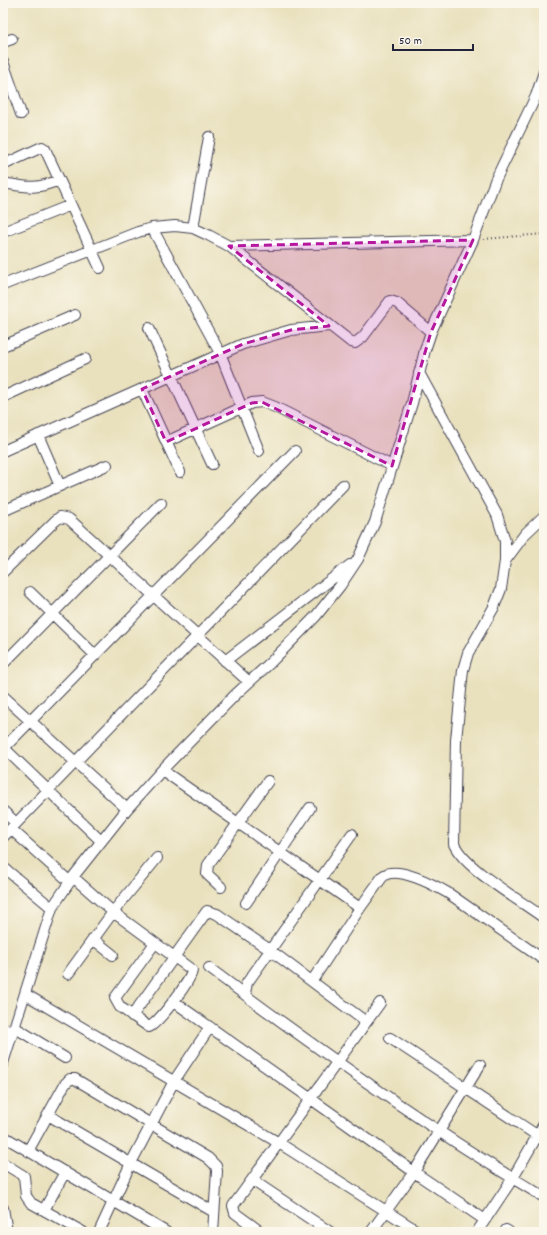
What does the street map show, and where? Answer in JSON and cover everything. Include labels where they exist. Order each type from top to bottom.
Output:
[{"type":"street","points":[[3,62],[21,114]]},
{"type":"street","points":[[3,1063],[52,908],[101,841],[127,809],[162,770],[316,616],[340,586],[358,559],[375,522],[431,332],[473,240],[495,181],[536,96],[544,72]]},
{"type":"street","points":[[193,228],[209,137]]},
{"type":"street","points":[[3,165],[42,147],[45,149],[100,268]]},
{"type":"street","points":[[3,183],[35,188],[46,186],[59,180]]},
{"type":"street","points":[[3,232],[70,205]]},
{"type":"street","points":[[3,285],[91,250],[152,228],[175,226],[193,228],[229,246],[329,326],[346,339],[355,343],[363,337],[390,301],[397,303],[431,332]]},
{"type":"street","points":[[152,228],[220,353],[258,450]]},
{"type":"street","points":[[229,246],[473,240]]},
{"type":"street","points":[[3,346],[75,314]]},
{"type":"street","points":[[3,451],[220,353],[279,333],[329,326]]},
{"type":"street","points":[[149,328],[212,464]]},
{"type":"street","points":[[3,396],[85,359]]},
{"type":"street","points":[[419,373],[497,515],[505,541],[505,561],[501,589],[494,607],[468,653],[463,670],[456,740],[454,844],[458,853],[469,864],[544,918]]},
{"type":"street","points":[[142,389],[180,472]]},
{"type":"street","points":[[166,442],[252,403],[262,402],[275,407],[392,466]]},
{"type":"street","points":[[38,435],[60,486]]},
{"type":"street","points":[[101,841],[3,748],[295,451]]},
{"type":"street","points":[[3,511],[107,465]]},
{"type":"street","points":[[3,837],[343,485]]},
{"type":"street","points":[[3,664],[109,554],[161,503]]},
{"type":"street","points":[[505,561],[525,534],[544,516]]},
{"type":"street","points":[[3,572],[60,517],[69,519],[249,682]]},
{"type":"street","points":[[225,661],[358,559]]},
{"type":"street","points":[[30,592],[95,655]]},
{"type":"street","points":[[3,696],[127,809]]},
{"type":"street","points":[[162,770],[360,908]]},
{"type":"street","points":[[221,887],[207,874],[206,870],[208,865],[268,781]]},
{"type":"street","points":[[246,903],[310,808]]},
{"type":"street","points":[[3,811],[14,826],[72,880],[113,912],[189,967],[192,973],[173,1001],[155,1023],[149,1027],[120,1007],[115,998],[155,943]]},
{"type":"street","points":[[249,998],[245,993],[247,983],[352,834]]},
{"type":"street","points":[[68,974],[113,912],[157,858]]},
{"type":"street","points":[[3,867],[52,908]]},
{"type":"street","points":[[312,981],[360,908],[383,876],[388,872],[396,872],[433,885],[448,893],[544,960]]},
{"type":"street","points":[[132,1016],[208,911],[217,914],[270,950],[366,1022]]},
{"type":"street","points":[[93,939],[113,955]]},
{"type":"street","points":[[209,968],[338,1063],[544,1197]]},
{"type":"street","points":[[25,994],[279,1143],[419,1232]]},
{"type":"street","points":[[173,1001],[414,1172],[485,1220]]},
{"type":"street","points":[[261,1232],[235,1213],[233,1209],[234,1206],[380,1003]]},
{"type":"street","points":[[3,1027],[65,1058]]},
{"type":"street","points":[[99,1232],[112,1200],[174,1081],[210,1027]]},
{"type":"street","points":[[390,1038],[541,1138]]},
{"type":"street","points":[[371,1232],[414,1172],[480,1065]]},
{"type":"street","points":[[28,1151],[65,1084],[70,1079],[75,1079],[208,1158],[216,1166],[213,1232]]},
{"type":"street","points":[[48,1115],[214,1212]]},
{"type":"street","points":[[477,1232],[541,1138],[544,1124]]},
{"type":"street","points":[[3,1136],[166,1232]]},
{"type":"street","points":[[3,1163],[24,1176],[26,1196],[31,1203],[83,1232]]},
{"type":"street","points":[[44,1210],[65,1172]]},
{"type":"street","points":[[252,1180],[330,1232]]},
{"type":"street","points":[[3,1208],[7,1232]]},
{"type":"path","points":[[473,240],[544,234]]},
{"type":"highlighted area","points":[[473,240],[431,332],[392,466],[262,402],[252,403],[166,442],[142,389],[243,344],[291,330],[329,326],[229,246]]}]
